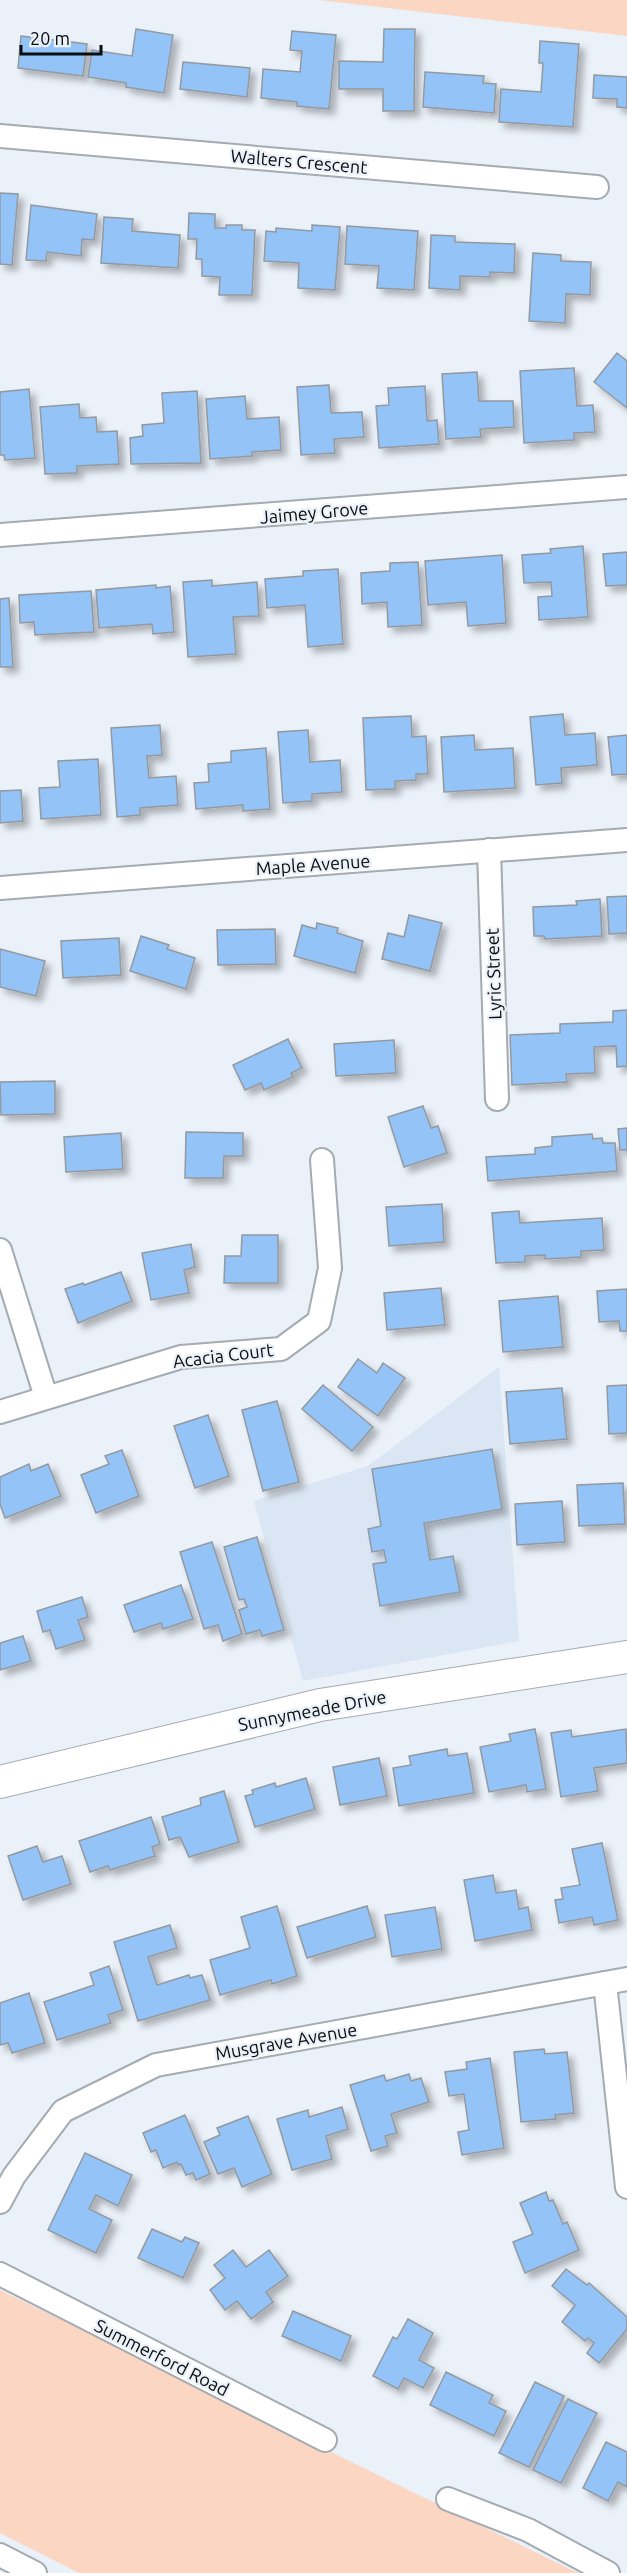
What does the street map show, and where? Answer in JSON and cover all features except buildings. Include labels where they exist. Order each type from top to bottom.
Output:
[{"type":"street","name":"Walters Crescent","points":[[0,136],[597,187]]},
{"type":"street","name":"Jaimey Grove","points":[[0,535],[627,487]]},
{"type":"street","name":"Maple Avenue","points":[[0,888],[627,840]]},
{"type":"street","name":"Lyric Street","points":[[489,850],[497,1099]]},
{"type":"street","name":"Acacia Court","points":[[0,1412],[181,1357],[280,1348],[319,1321],[330,1268],[322,1160]]},
{"type":"street","points":[[0,1250],[46,1397]]},
{"type":"street","name":"Sunnymeade Drive","points":[[0,1782],[320,1705],[627,1657]]},
{"type":"street","name":"Musgrave Avenue","points":[[0,2202],[14,2176],[63,2111],[156,2065],[627,1979]]},
{"type":"street","points":[[605,1983],[627,2187]]},
{"type":"street","name":"Summerford Road","points":[[0,2274],[325,2440]]},
{"type":"street","points":[[448,2499],[528,2530],[608,2573]]},
{"type":"street","points":[[0,2555],[35,2573]]},
{"type":"shaded area","points":[[319,0],[627,0],[627,36]]},
{"type":"shaded area","points":[[499,1367],[519,1641],[303,1681],[254,1501],[368,1466]]},
{"type":"shaded area","points":[[0,2290],[578,2573],[79,2573],[0,2533]]}]
